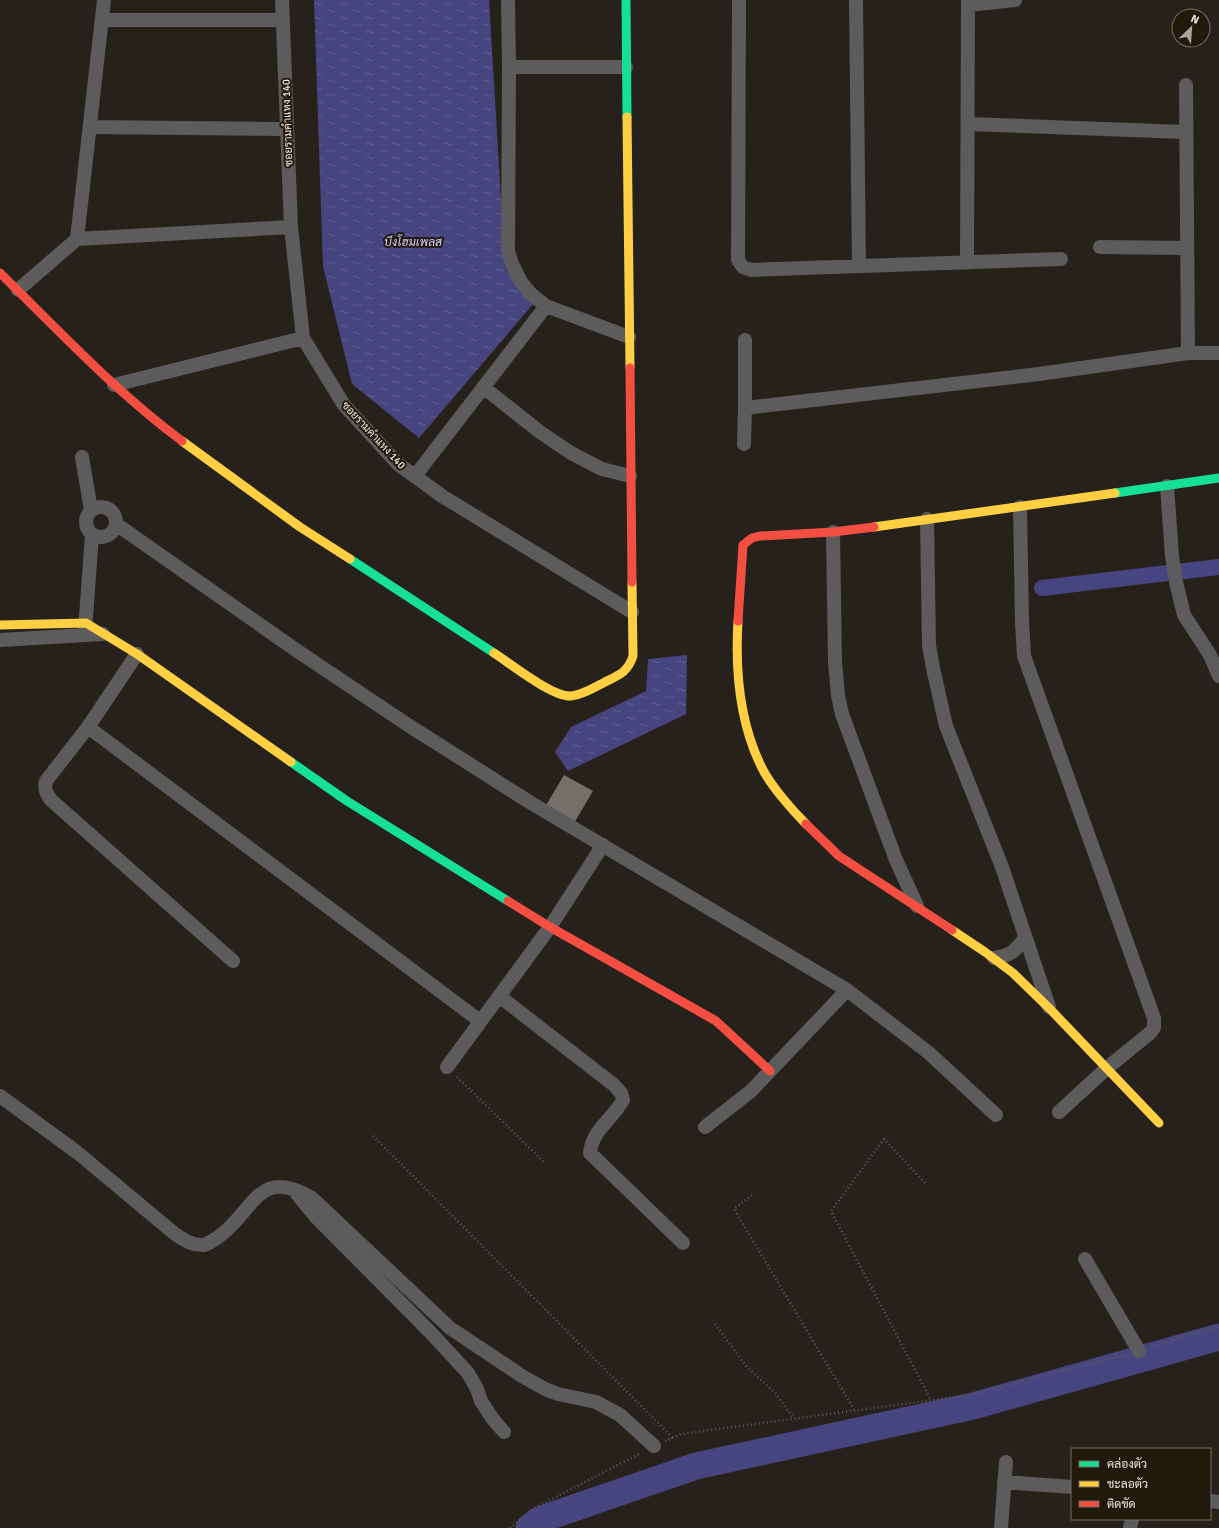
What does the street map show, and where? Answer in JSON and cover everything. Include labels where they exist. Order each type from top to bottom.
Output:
[{"type":"street","points":[[77,239],[104,0]]},
{"type":"street","name":"ซอยรามคำแหง 140","points":[[282,0],[291,227],[302,338],[344,405],[398,464],[442,496],[632,612]]},
{"type":"street","points":[[508,0],[508,251],[512,264],[521,282],[530,294],[546,306],[630,337]]},
{"type":"street","points":[[0,273],[114,385],[157,422],[300,527],[555,693],[571,696],[585,692],[624,672],[631,663],[633,656],[626,0]]},
{"type":"street","points":[[739,0],[738,260],[743,267],[751,270],[1061,259]]},
{"type":"street","points":[[856,0],[858,266]]},
{"type":"street","points":[[967,263],[968,3],[1015,0]]},
{"type":"street","points":[[102,20],[282,20]]},
{"type":"street","points":[[509,67],[626,67]]},
{"type":"street","points":[[1186,85],[1185,132],[1188,353]]},
{"type":"street","points":[[968,124],[1185,132]]},
{"type":"street","points":[[90,127],[287,129]]},
{"type":"street","points":[[18,290],[77,239],[291,227]]},
{"type":"street","points":[[1100,247],[1187,248]]},
{"type":"street","points":[[415,476],[482,387],[546,306]]},
{"type":"street","points":[[114,385],[302,338]]},
{"type":"street","points":[[744,444],[745,340]]},
{"type":"street","points":[[745,408],[1039,374],[1188,353],[1219,353]]},
{"type":"street","points":[[482,387],[540,432],[571,453],[602,469],[630,476]]},
{"type":"street","points":[[82,457],[91,510]]},
{"type":"street","points":[[1159,1123],[1050,1009],[1013,973],[994,958],[917,906],[839,856],[792,810],[763,770],[750,743],[742,706],[738,665],[738,627],[743,546],[752,538],[760,536],[833,532],[1219,478]]},
{"type":"street","points":[[1167,486],[1172,556],[1176,582],[1184,615],[1215,654],[1219,676]]},
{"type":"street","points":[[85,629],[92,535],[86,525],[87,514],[91,510],[101,506],[111,510],[114,514],[116,524],[114,529],[107,536],[102,537],[92,535]]},
{"type":"street","points":[[1020,507],[1024,656],[1154,1018],[1154,1028],[1150,1033],[1107,1068],[1059,1112]]},
{"type":"street","points":[[927,520],[930,645],[933,668],[946,726],[1002,867],[1050,1009]]},
{"type":"street","points":[[116,524],[296,650],[408,725],[531,803],[847,990],[929,1053],[996,1114]]},
{"type":"street","points":[[833,532],[835,662],[838,695],[842,714],[896,860],[917,906]]},
{"type":"street","points":[[0,624],[85,629],[103,634],[137,654],[347,801],[550,927],[716,1021],[770,1072]]},
{"type":"street","points":[[0,640],[85,629]]},
{"type":"street","points":[[137,654],[88,727],[46,781],[44,787],[51,800],[233,961]]},
{"type":"street","points":[[88,727],[480,1021]]},
{"type":"street","points":[[447,1067],[550,927],[603,845]]},
{"type":"street","points":[[994,958],[1007,956],[1015,950],[1025,938]]},
{"type":"street","points":[[705,1127],[750,1091],[770,1072],[847,990]]},
{"type":"street","points":[[500,996],[614,1085],[621,1093],[623,1100],[618,1109],[595,1134],[591,1144],[590,1153],[683,1243]]},
{"type":"street","points":[[0,1096],[78,1153],[175,1234],[188,1242],[205,1245],[224,1233],[258,1195],[269,1189],[281,1186],[292,1188],[312,1198],[468,1373],[477,1389],[481,1401],[492,1418],[504,1432]]},
{"type":"street","points":[[1085,1259],[1139,1351]]},
{"type":"street","points":[[374,1266],[450,1328],[476,1346],[545,1389],[558,1394],[596,1402],[620,1415],[654,1446]]},
{"type":"street","points":[[1001,1528],[1006,1462]]},
{"type":"street","points":[[1004,1482],[1071,1487]]},
{"type":"path","points":[[447,1067],[545,1163]]},
{"type":"path","points":[[373,1136],[673,1438]]},
{"type":"path","points":[[925,1183],[884,1139],[831,1211],[931,1400]]},
{"type":"path","points":[[752,1195],[734,1209],[855,1411]]},
{"type":"path","points":[[715,1324],[746,1366],[776,1394],[795,1419]]},
{"type":"path","points":[[510,1528],[533,1509],[654,1446],[681,1434],[970,1395],[1139,1351],[1219,1326]]},
{"type":"water","name":"บึงโฮมเพลส","points":[[314,0],[489,0],[505,267],[534,303],[419,438],[352,384],[323,266]]},
{"type":"water","points":[[687,655],[686,714],[568,771],[555,752],[571,727],[646,691],[648,659]]},
{"type":"building","points":[[564,775],[593,791],[574,823],[545,807]]},
{"type":"waterway","points":[[1042,588],[1219,567]]},
{"type":"waterway","points":[[529,1528],[539,1520],[696,1466],[973,1406],[1219,1337]]},
{"type":"traffic: fast","points":[[626,0],[627,117]]},
{"type":"traffic: fast","points":[[1115,493],[1219,478]]},
{"type":"traffic: fast","points":[[350,559],[494,653]]},
{"type":"traffic: fast","points":[[291,762],[347,801],[508,901]]},
{"type":"traffic: slow","points":[[627,117],[630,368]]},
{"type":"traffic: slow","points":[[182,441],[300,527],[350,559]]},
{"type":"traffic: slow","points":[[874,527],[1115,493]]},
{"type":"traffic: slow","points":[[494,653],[543,686],[563,695],[571,696],[584,692],[615,677],[626,669],[633,656],[632,582]]},
{"type":"traffic: slow","points":[[738,621],[738,678],[744,715],[749,734],[766,775],[782,798],[806,824]]},
{"type":"traffic: slow","points":[[0,625],[86,623],[137,654],[291,762]]},
{"type":"traffic: slow","points":[[952,930],[1013,973],[1050,1009],[1159,1123]]},
{"type":"traffic: jam","points":[[0,273],[111,382],[182,441]]},
{"type":"traffic: jam","points":[[630,368],[632,582]]},
{"type":"traffic: jam","points":[[738,621],[743,545],[752,538],[760,536],[833,532],[874,527]]},
{"type":"traffic: jam","points":[[806,824],[839,856],[952,930]]},
{"type":"traffic: jam","points":[[508,901],[550,927],[716,1021],[770,1071]]}]
